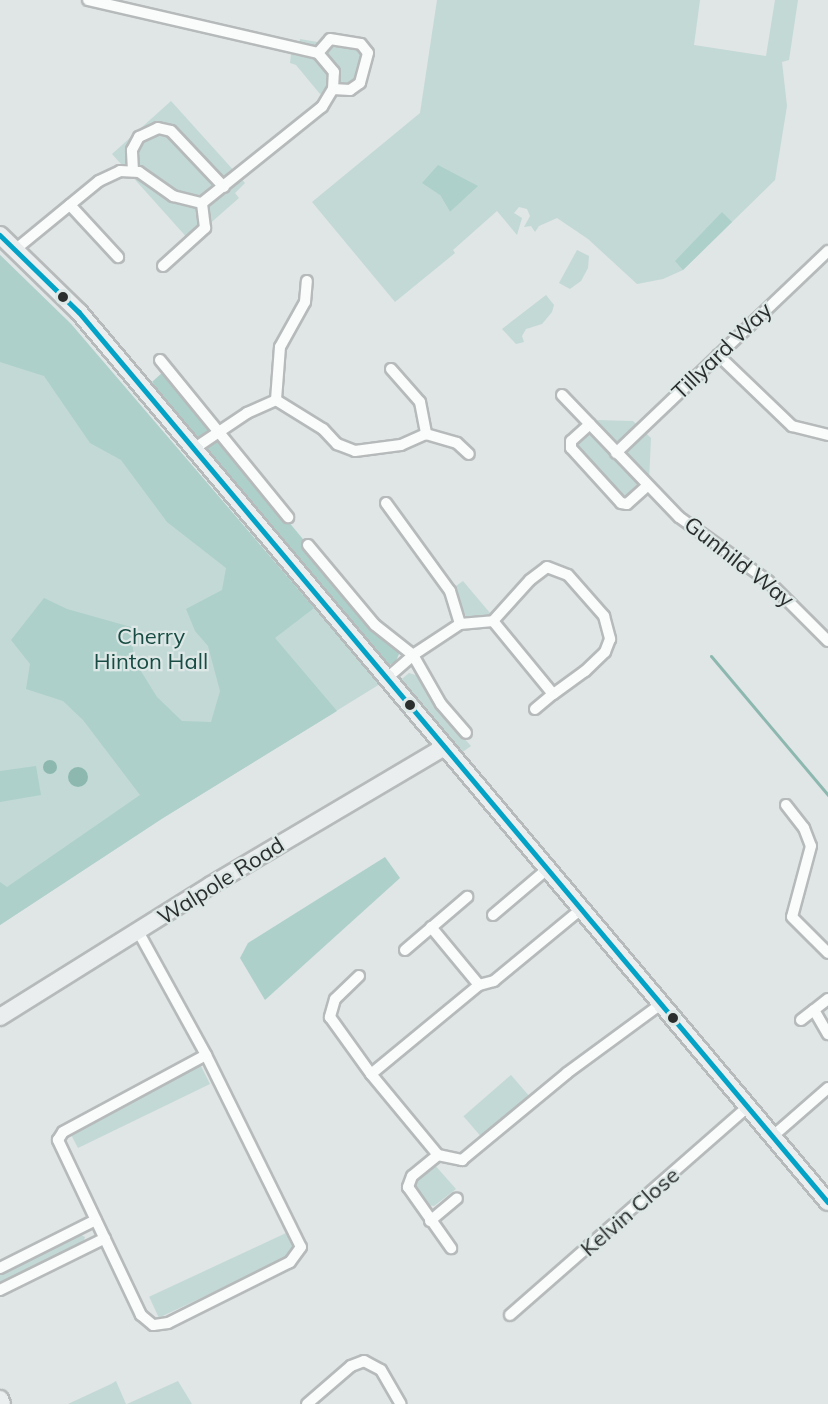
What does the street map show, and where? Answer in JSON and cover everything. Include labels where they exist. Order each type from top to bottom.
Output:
[{"type":"street","points":[[16,249],[107,176],[133,171],[173,196],[202,203],[322,107],[333,89],[334,72],[318,53],[88,0]]},
{"type":"street","points":[[318,53],[330,39],[361,44],[368,53],[360,83],[350,90],[333,89]]},
{"type":"street","points":[[133,171],[132,150],[139,137],[158,128],[171,131],[224,187]]},
{"type":"street","points":[[163,266],[205,228],[202,203]]},
{"type":"street","points":[[70,205],[118,257]]},
{"type":"street","points":[[0,236],[63,293],[195,448],[443,748],[828,1202]]},
{"type":"street","name":"Tillyard Way","points":[[616,453],[828,250]]},
{"type":"street","points":[[276,400],[280,347],[305,302],[307,281]]},
{"type":"street","points":[[718,355],[792,426],[828,435]]},
{"type":"street","points":[[160,360],[221,431],[288,517]]},
{"type":"street","points":[[391,369],[420,402],[426,434]]},
{"type":"street","name":"Gunhild Way","points":[[562,395],[647,486],[680,517],[792,601],[828,641]]},
{"type":"street","points":[[195,448],[276,400]]},
{"type":"street","points":[[276,400],[323,429],[337,444],[355,451],[401,445],[426,434],[457,443],[469,454]]},
{"type":"street","points":[[590,424],[571,441],[571,448],[621,503],[627,504],[647,486]]},
{"type":"street","points":[[386,503],[450,591],[460,624]]},
{"type":"street","points":[[308,545],[375,625],[413,655],[441,704],[466,733]]},
{"type":"street","points":[[387,678],[413,655],[460,624],[493,621],[530,580],[547,567],[568,575],[604,616],[610,630],[605,652],[535,709]]},
{"type":"street","points":[[493,621],[553,694]]},
{"type":"street","name":"Walpole Road","points":[[0,1017],[138,933],[206,888],[443,748]]},
{"type":"street","points":[[786,805],[804,828],[811,846],[792,917],[828,953]]},
{"type":"street","points":[[493,915],[546,870]]},
{"type":"street","points":[[405,950],[467,897]]},
{"type":"street","points":[[371,1074],[479,985],[494,981],[580,910]]},
{"type":"street","points":[[431,927],[479,985]]},
{"type":"street","points":[[138,933],[206,1056],[294,1228],[300,1253],[290,1262],[160,1326],[147,1322],[141,1315],[61,1152],[60,1135],[206,1056]]},
{"type":"street","points":[[359,975],[331,1009],[332,1025],[438,1155],[462,1160],[567,1073],[661,1004]]},
{"type":"street","points":[[801,1020],[828,999]]},
{"type":"street","points":[[814,1010],[828,1034]]},
{"type":"street","points":[[773,1136],[828,1088]]},
{"type":"street","name":"Kelvin Close","points":[[510,1316],[748,1107]]},
{"type":"street","points":[[438,1155],[412,1176],[408,1187],[451,1248]]},
{"type":"street","points":[[430,1221],[457,1198]]},
{"type":"street","points":[[0,1268],[96,1220]]},
{"type":"street","points":[[0,1290],[105,1238]]},
{"type":"street","points":[[307,1404],[358,1362],[369,1361],[381,1370],[401,1404]]},
{"type":"street","points":[[0,1399],[3,1404]]},
{"type":"green space","points":[[437,0],[700,0],[694,45],[766,56],[775,0],[798,0],[789,60],[782,62],[787,106],[775,180],[683,270],[663,279],[637,284],[588,239],[557,218],[539,226],[535,232],[531,226],[524,227],[530,216],[527,209],[519,207],[514,213],[522,218],[517,235],[497,211],[453,250],[455,253],[395,302],[312,202],[420,113]],"holes":[[[477,186],[450,212],[440,195]]]},
{"type":"green space","points":[[300,39],[364,50],[362,75],[347,88],[320,94],[296,65],[290,63],[291,54],[298,56]]},
{"type":"green space","points":[[171,101],[245,183],[235,193],[239,198],[190,241],[112,154]]},
{"type":"green space","points":[[577,250],[589,256],[588,268],[581,281],[570,289],[559,283]]},
{"type":"green space","name":"Cherry Hinton Hall","points":[[0,255],[71,324],[380,684],[163,818],[0,925]]},
{"type":"green space","points":[[546,295],[554,305],[552,312],[542,324],[526,329],[522,336],[524,342],[516,344],[502,329]]},
{"type":"green space","points":[[596,420],[633,421],[651,438],[649,481],[628,504],[571,441]]},
{"type":"green space","points":[[463,581],[490,613],[486,616],[466,616],[453,588]]},
{"type":"green space","points":[[409,673],[422,677],[432,702],[471,746],[457,756],[397,683]]},
{"type":"green space","points":[[200,1064],[210,1084],[78,1148],[69,1131]]},
{"type":"green space","points":[[511,1075],[529,1096],[482,1137],[463,1116]]},
{"type":"green space","points":[[433,1163],[456,1189],[434,1206],[427,1205],[413,1189],[412,1181]]},
{"type":"green space","points":[[286,1233],[296,1254],[159,1318],[149,1297]]},
{"type":"green space","points":[[79,1234],[85,1237],[83,1243],[0,1284],[0,1275]]},
{"type":"green space","points":[[116,1381],[126,1404],[68,1404],[111,1384]]},
{"type":"green space","points":[[178,1381],[192,1404],[127,1404]]},
{"type":"shaded area","points":[[438,165],[478,186],[450,212],[440,195],[422,183]]},
{"type":"shaded area","points":[[722,212],[732,222],[683,270],[675,261]]},
{"type":"shaded area","points":[[0,255],[71,324],[314,608],[275,638],[337,711],[163,818],[0,925],[0,882],[7,887],[140,795],[83,720],[63,701],[26,689],[30,664],[11,640],[44,598],[67,609],[131,627],[134,660],[157,697],[182,721],[211,722],[220,691],[208,646],[195,631],[186,609],[222,590],[226,568],[167,522],[121,460],[90,443],[44,376],[0,362]]},
{"type":"shaded area","points":[[164,371],[383,636],[396,644],[399,654],[395,663],[384,666],[204,453],[152,382]]},
{"type":"shaded area","points":[[47,760],[53,760],[57,767],[53,774],[47,774],[43,770],[43,764]]},
{"type":"shaded area","points":[[36,766],[41,795],[0,802],[0,771]]},
{"type":"shaded area","points":[[78,767],[85,770],[88,777],[85,784],[78,787],[71,784],[68,777],[71,770]]},
{"type":"shaded area","points":[[385,857],[400,878],[265,1000],[240,958],[248,943]]},
{"type":"waterway","points":[[711,656],[828,795]]},
{"type":"transit line","points":[[0,235],[79,312],[828,1202]]}]
